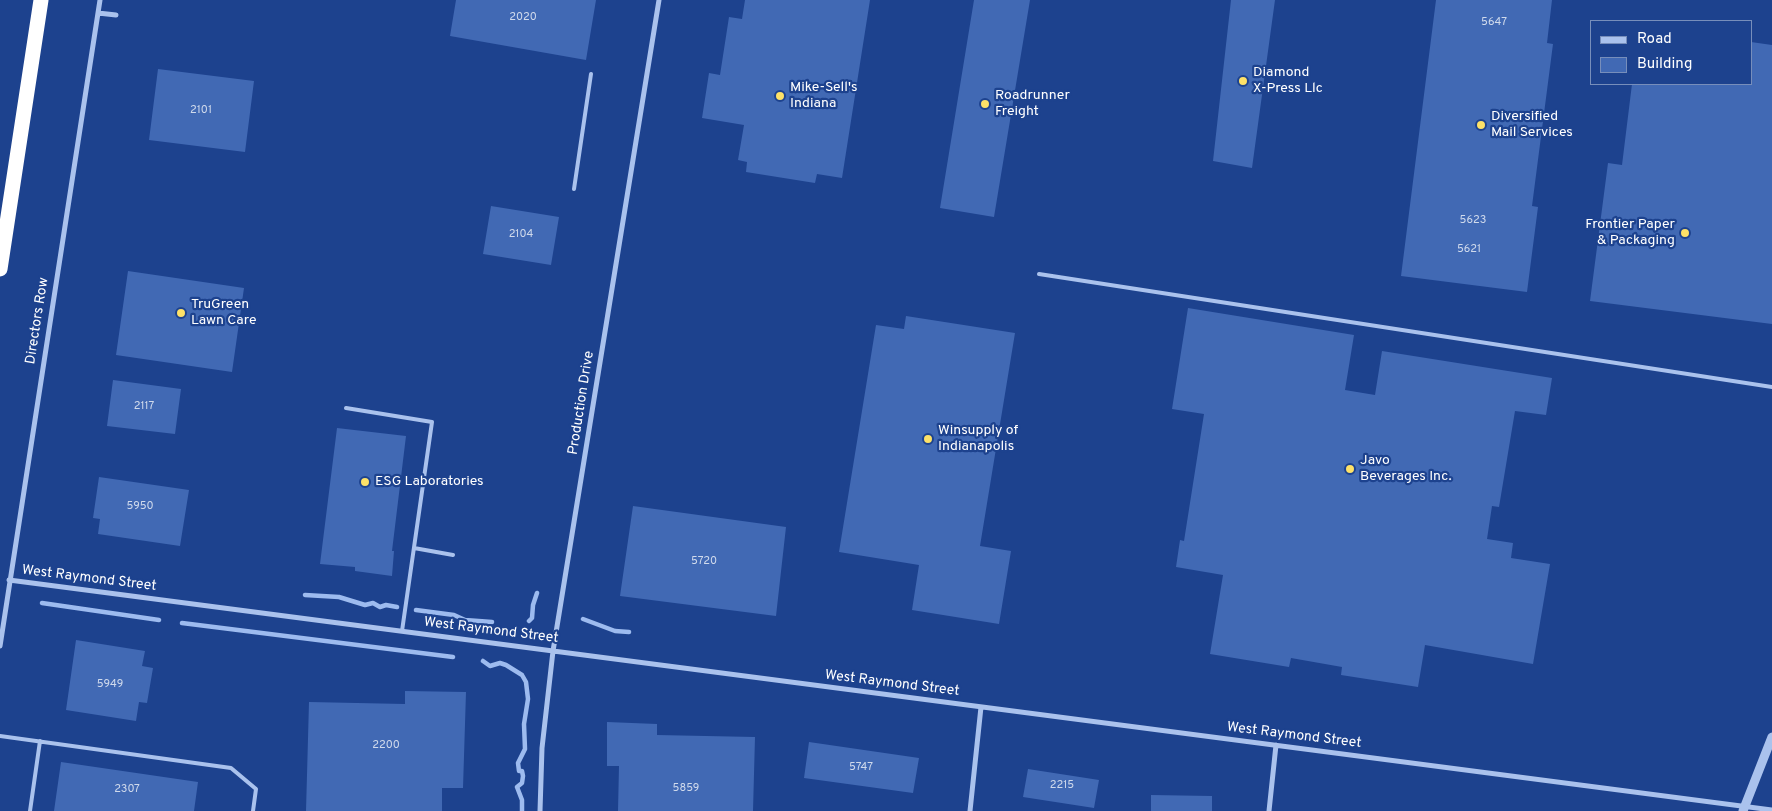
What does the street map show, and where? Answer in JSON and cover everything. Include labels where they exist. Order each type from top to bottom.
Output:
[{"type":"highway","points":[[0,268],[41,0]]},
{"type":"street","name":"Directors Row","points":[[0,646],[100,0]]},
{"type":"street","name":"Production Drive","points":[[540,811],[542,748],[553,651],[659,0]]},
{"type":"street","points":[[98,13],[116,15]]},
{"type":"street","name":"West Raymond Street","points":[[9,580],[981,706],[1744,809],[1772,810]]},
{"type":"street","points":[[970,811],[981,706]]},
{"type":"street","points":[[1744,809],[1772,737]]},
{"type":"street","points":[[1269,811],[1276,745]]},
{"type":"lane","points":[[574,189],[591,74]]},
{"type":"lane","points":[[1039,274],[1772,387]]},
{"type":"lane","points":[[346,408],[432,422],[402,631]]},
{"type":"lane","points":[[414,548],[453,555]]},
{"type":"lane","points":[[0,736],[231,768],[256,789],[253,811]]},
{"type":"lane","points":[[30,811],[40,741]]},
{"type":"building","points":[[456,0],[596,0],[586,60],[450,36]]},
{"type":"building","name":"Mike-Sell's Indiana","points":[[745,0],[870,0],[842,178],[817,174],[815,183],[746,172],[747,162],[738,160],[744,125],[702,118],[709,73],[720,75],[729,17],[742,19]]},
{"type":"building","name":"Roadrunner Freight","points":[[974,0],[1030,0],[994,217],[940,208]]},
{"type":"building","name":"Diamond X-Press Llc","points":[[1231,0],[1275,0],[1252,168],[1213,161]]},
{"type":"building","name":"Diversified Mail Services","points":[[1436,0],[1552,0],[1547,43],[1553,44],[1532,206],[1538,207],[1527,292],[1401,276]]},
{"type":"building","name":"Frontier Paper & Packaging","points":[[1752,42],[1772,45],[1772,324],[1590,301],[1608,163],[1622,165],[1632,85],[1752,85]]},
{"type":"building","points":[[158,69],[254,81],[245,152],[149,140]]},
{"type":"building","points":[[491,206],[559,217],[551,265],[483,254]]},
{"type":"building","name":"TruGreen Lawn Care","points":[[128,271],[244,288],[232,372],[116,355]]},
{"type":"building","name":"Javo Beverages Inc.","points":[[1188,308],[1354,335],[1345,390],[1375,395],[1382,351],[1552,378],[1546,415],[1515,411],[1499,507],[1492,506],[1487,539],[1513,543],[1511,558],[1550,564],[1533,664],[1425,645],[1418,687],[1341,675],[1342,667],[1291,658],[1289,667],[1210,654],[1223,575],[1176,567],[1180,540],[1184,541],[1204,414],[1172,409]]},
{"type":"building","name":"Winsupply of Indianapolis","points":[[906,316],[1015,333],[980,546],[1011,551],[999,624],[912,610],[919,565],[839,552],[876,325],[904,329]]},
{"type":"building","points":[[113,380],[181,389],[175,434],[107,426]]},
{"type":"building","name":"ESG Laboratories","points":[[337,428],[406,436],[392,551],[394,551],[392,576],[355,571],[355,567],[320,564]]},
{"type":"building","points":[[99,477],[189,490],[180,546],[98,534],[100,519],[93,518]]},
{"type":"building","points":[[633,506],[786,527],[776,616],[620,596]]},
{"type":"building","points":[[76,640],[145,651],[142,666],[153,668],[147,703],[139,702],[136,721],[66,710]]},
{"type":"building","points":[[405,691],[466,692],[463,788],[442,788],[442,811],[306,811],[309,702],[405,704]]},
{"type":"building","points":[[607,722],[657,724],[657,735],[755,737],[753,811],[618,811],[619,766],[607,766]]},
{"type":"building","points":[[809,742],[919,758],[913,793],[804,778]]},
{"type":"building","points":[[61,762],[198,782],[194,811],[54,811]]},
{"type":"building","points":[[1028,769],[1099,780],[1094,808],[1023,797]]},
{"type":"building","points":[[1151,795],[1212,796],[1212,811],[1151,811]]},
{"type":"waterway","points":[[529,621],[532,618],[533,605],[537,593]]},
{"type":"waterway","points":[[305,595],[339,597],[365,605],[373,603],[380,607],[386,605],[397,607]]},
{"type":"waterway","points":[[42,603],[159,620]]},
{"type":"waterway","points":[[416,610],[454,615],[465,620],[492,622]]},
{"type":"waterway","points":[[583,619],[615,631],[629,632]]},
{"type":"waterway","points":[[182,623],[453,657]]},
{"type":"waterway","points":[[483,661],[490,666],[500,663],[506,665],[522,675],[526,682],[528,699],[524,724],[525,749],[518,763],[519,771],[522,771],[523,776],[522,783],[517,787],[522,800],[522,811]]},
{"type":"place","name":"Diamond X-Press Llc","points":[[1243,81]]},
{"type":"place","name":"Mike-Sell's Indiana","points":[[780,96]]},
{"type":"place","name":"Roadrunner Freight","points":[[985,104]]},
{"type":"place","name":"Diversified Mail Services","points":[[1481,125]]},
{"type":"place","name":"Frontier Paper & Packaging","points":[[1685,233]]},
{"type":"place","name":"TruGreen Lawn Care","points":[[181,313]]},
{"type":"place","name":"Winsupply of Indianapolis","points":[[928,439]]},
{"type":"place","name":"Javo Beverages Inc.","points":[[1350,469]]},
{"type":"place","name":"ESG Laboratories","points":[[365,482]]}]
